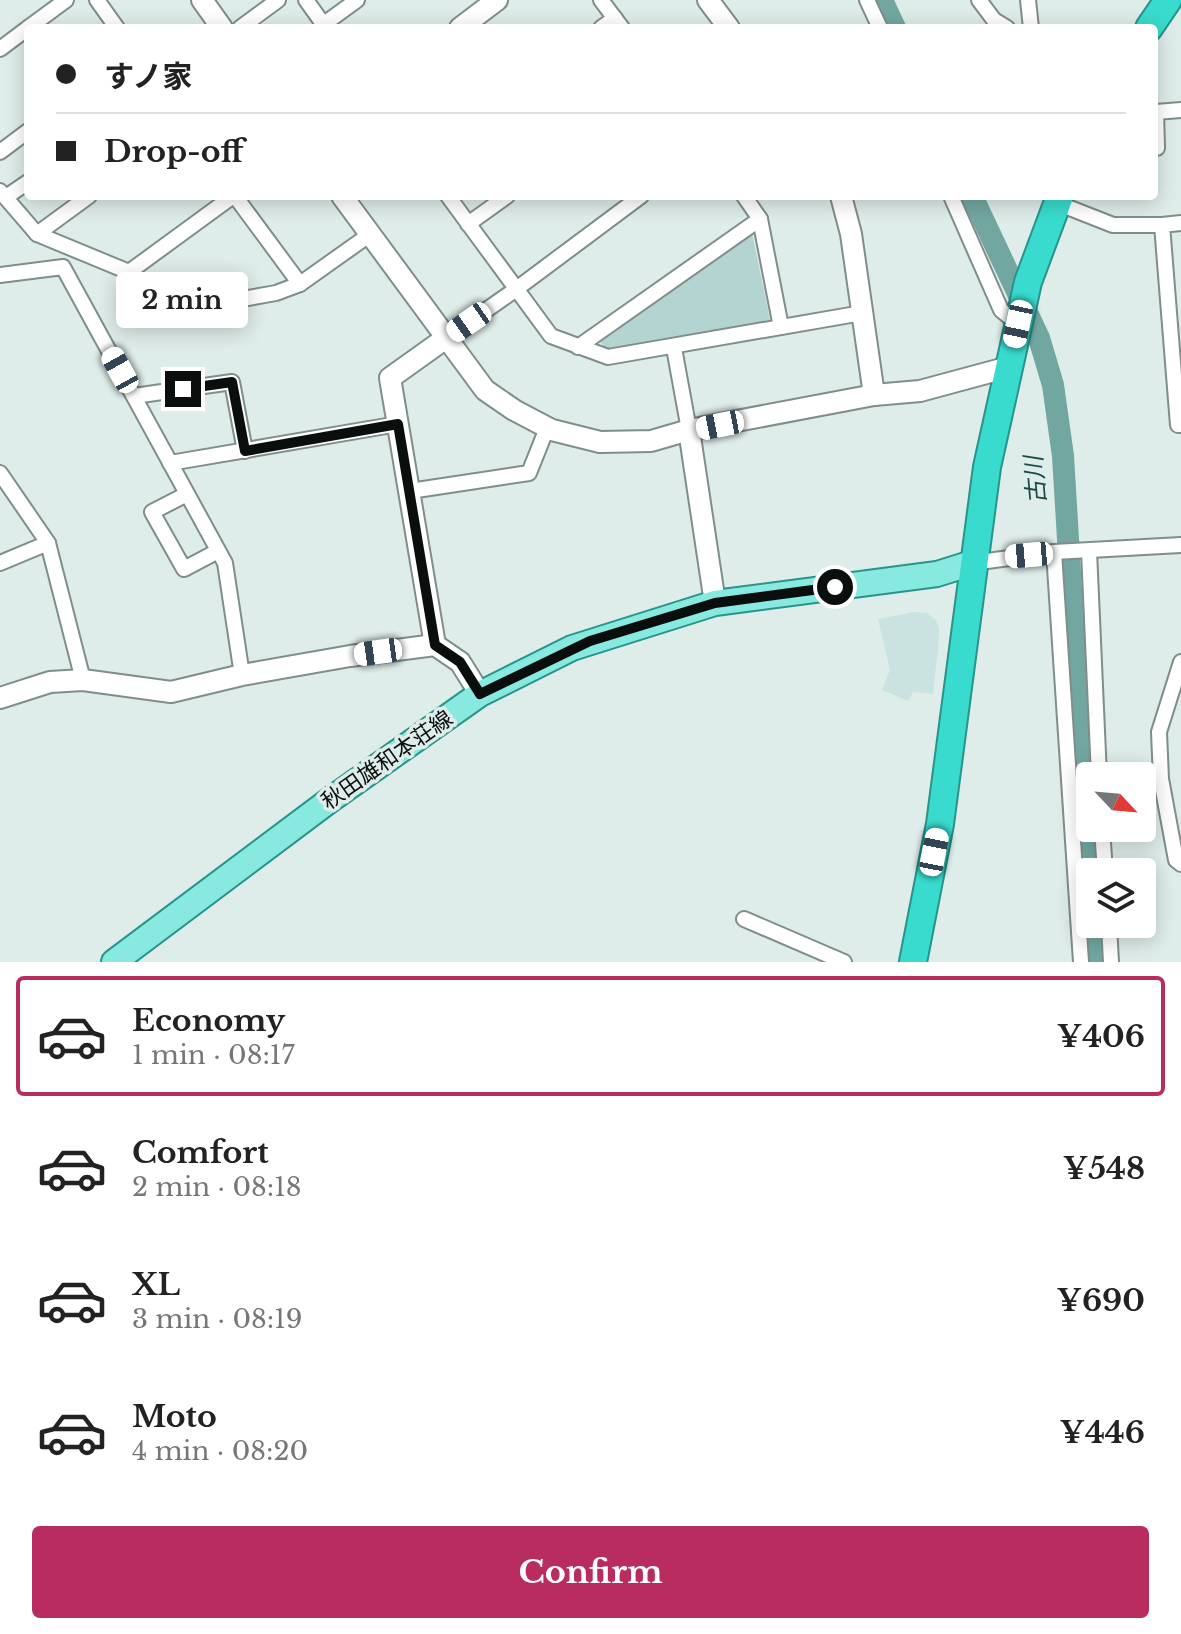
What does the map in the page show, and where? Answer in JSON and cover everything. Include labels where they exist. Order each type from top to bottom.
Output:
[{"type":"highway","points":[[1152,24],[1168,0]]},
{"type":"highway","points":[[913,962],[940,824],[987,467],[1028,282],[1058,200]]},
{"type":"main road","name":"秋田雄和本荘線","points":[[114,962],[330,800],[480,694],[590,641],[715,603],[937,574],[972,563]]},
{"type":"street","points":[[33,24],[66,0]]},
{"type":"street","points":[[97,0],[114,24]]},
{"type":"street","points":[[202,0],[219,24]]},
{"type":"street","points":[[245,24],[278,0]]},
{"type":"street","points":[[306,0],[324,24]]},
{"type":"street","points":[[327,24],[357,0]]},
{"type":"street","points":[[465,24],[497,0]]},
{"type":"street","points":[[601,0],[618,23]]},
{"type":"street","points":[[708,0],[726,24]]},
{"type":"street","points":[[867,0],[878,24]]},
{"type":"street","points":[[979,0],[1000,24]]},
{"type":"street","points":[[1028,0],[1031,24]]},
{"type":"street","points":[[0,49],[24,31]]},
{"type":"street","points":[[1158,112],[1181,110]]},
{"type":"street","points":[[0,152],[24,134]]},
{"type":"street","points":[[24,184],[3,194],[37,234],[129,272],[137,288],[155,310],[168,312],[276,293],[300,284],[369,235]]},
{"type":"street","points":[[37,234],[84,200]]},
{"type":"street","points":[[129,272],[228,200]]},
{"type":"street","points":[[237,200],[300,284]]},
{"type":"street","points":[[345,200],[485,390],[547,428],[600,442],[651,441],[689,430],[874,395],[920,391],[1009,367]]},
{"type":"street","points":[[451,200],[551,336],[608,357],[862,313]]},
{"type":"street","points":[[468,224],[501,200]]},
{"type":"street","points":[[435,645],[390,378],[636,200]]},
{"type":"street","points":[[747,200],[760,219],[781,327]]},
{"type":"street","points":[[842,200],[851,234],[874,395]]},
{"type":"street","points":[[953,200],[1001,310],[1018,322]]},
{"type":"street","points":[[1058,200],[1113,225],[1181,223]]},
{"type":"street","points":[[578,347],[760,219]]},
{"type":"street","points":[[1162,225],[1178,425],[1181,425]]},
{"type":"street","points":[[0,275],[63,267],[225,563],[242,675]]},
{"type":"street","points":[[674,348],[715,603]]},
{"type":"street","points":[[134,396],[232,382],[245,451]]},
{"type":"street","points":[[170,463],[398,424]]},
{"type":"street","points":[[410,491],[529,473],[547,428]]},
{"type":"street","points":[[0,473],[48,543],[83,680]]},
{"type":"street","points":[[187,494],[152,512],[184,569],[218,551]]},
{"type":"street","points":[[0,563],[48,543]]},
{"type":"street","points":[[972,563],[1057,552],[1144,545],[1181,546]]},
{"type":"street","points":[[1087,551],[1098,762]]},
{"type":"street","points":[[1057,552],[1081,962]]},
{"type":"street","points":[[0,698],[50,682],[83,680],[171,692],[242,675],[435,645],[460,662],[480,694]]},
{"type":"street","points":[[1181,662],[1159,732],[1161,779],[1177,839],[1176,860],[1181,864]]},
{"type":"street","points":[[744,919],[844,962]]},
{"type":"street","points":[[1110,938],[1111,962]]},
{"type":"shaded area","points":[[752,233],[770,320],[606,350],[597,337]]},
{"type":"shaded area","points":[[915,612],[927,613],[936,620],[939,628],[938,648],[933,694],[913,692],[908,701],[882,690],[890,670],[878,619]]},
{"type":"waterway","name":"古川","points":[[882,0],[893,24]]},
{"type":"waterway","name":"古川","points":[[974,200],[1039,338],[1053,385],[1063,456],[1078,705],[1092,858]]},
{"type":"waterway","name":"古川","points":[[1094,938],[1094,962]]},
{"type":"route","points":[[183,389],[232,382],[245,451],[398,424],[435,645],[460,662],[480,694],[590,641],[715,603],[835,587]]}]
